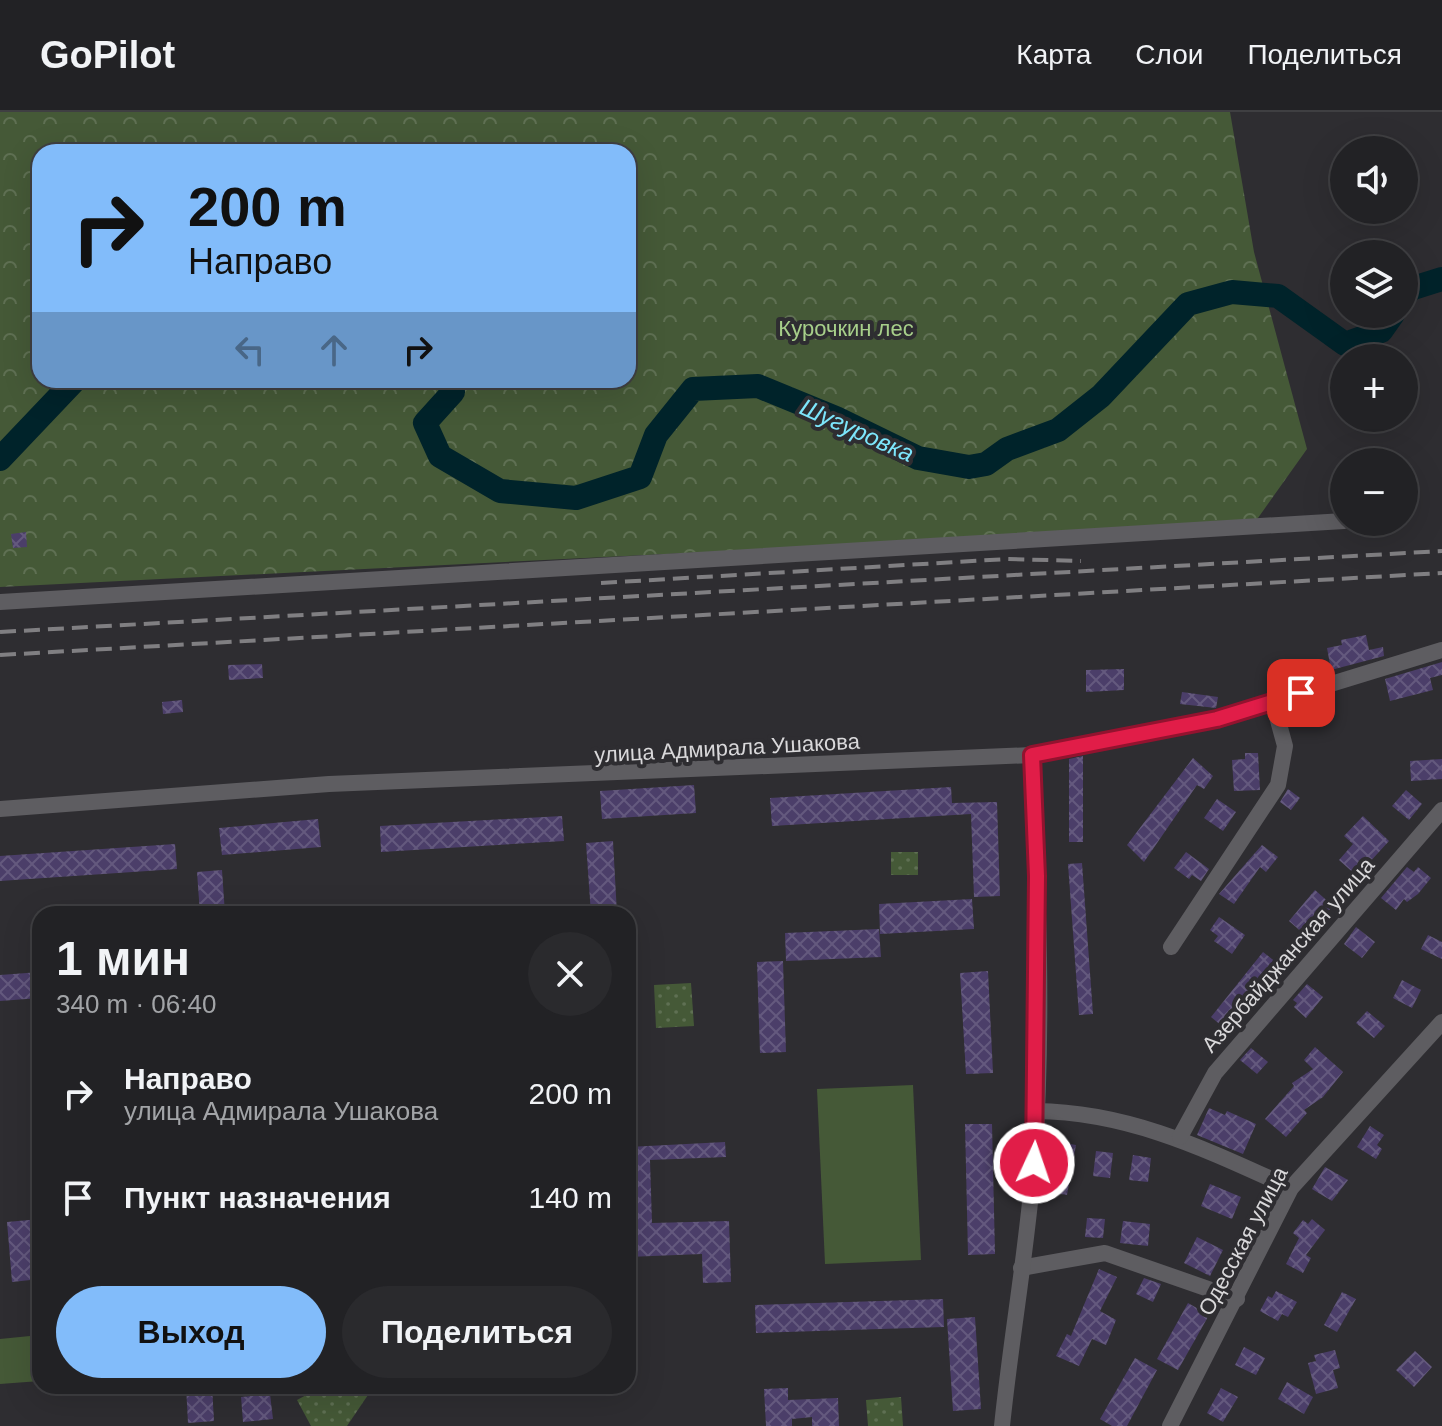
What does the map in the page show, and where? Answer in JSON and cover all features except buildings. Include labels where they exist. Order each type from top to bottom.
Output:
[{"type":"street","points":[[0,602],[1330,522]]},
{"type":"street","name":"улица Адмирала Ушакова","points":[[0,809],[329,784],[1032,755],[1217,719],[1442,650]]},
{"type":"street","points":[[1171,947],[1278,785],[1285,746],[1273,702]]},
{"type":"street","points":[[1002,1426],[1036,1111],[1037,876],[1032,755]]},
{"type":"street","name":"Азербайджанская улица","points":[[1180,1137],[1215,1073],[1442,810]]},
{"type":"street","name":"Одесская улица","points":[[1170,1426],[1291,1188],[1442,1022]]},
{"type":"street","points":[[1036,1111],[1080,1111],[1180,1137],[1291,1188]]},
{"type":"street","points":[[1021,1268],[1105,1253],[1237,1299]]},
{"type":"green space","name":"Курочкин лес","points":[[0,112],[1230,112],[1254,252],[1307,449],[1253,525],[0,587]]},
{"type":"green space","points":[[891,852],[918,852],[918,875],[891,875]]},
{"type":"green space","points":[[691,983],[694,1026],[656,1028],[654,985]]},
{"type":"green space","points":[[913,1085],[921,1260],[825,1264],[817,1089]]},
{"type":"green space","points":[[32,1336],[32,1382],[0,1384],[0,1339]]},
{"type":"green space","points":[[308,1394],[369,1394],[347,1426],[311,1426],[297,1400]]},
{"type":"green space","points":[[901,1397],[903,1426],[868,1426],[866,1400]]},
{"type":"waterway","name":"Шугуровка","points":[[1418,286],[1442,279]]},
{"type":"waterway","name":"Шугуровка","points":[[452,388],[453,392],[425,423],[440,456],[500,491],[576,498],[640,477],[656,435],[693,389],[758,386],[836,418],[918,458],[969,467],[986,464],[1007,449],[1058,430],[1101,396],[1188,304],[1232,292],[1278,296],[1345,344],[1383,328]]},
{"type":"waterway","name":"Шугуровка","points":[[0,459],[67,388]]},
{"type":"railway","points":[[0,632],[1442,551]]},
{"type":"railway","points":[[601,583],[1007,559],[1081,561]]},
{"type":"railway","points":[[0,655],[1442,573]]},
{"type":"route","points":[[1034,1163],[1037,876],[1032,755],[1217,719],[1301,693]]}]
